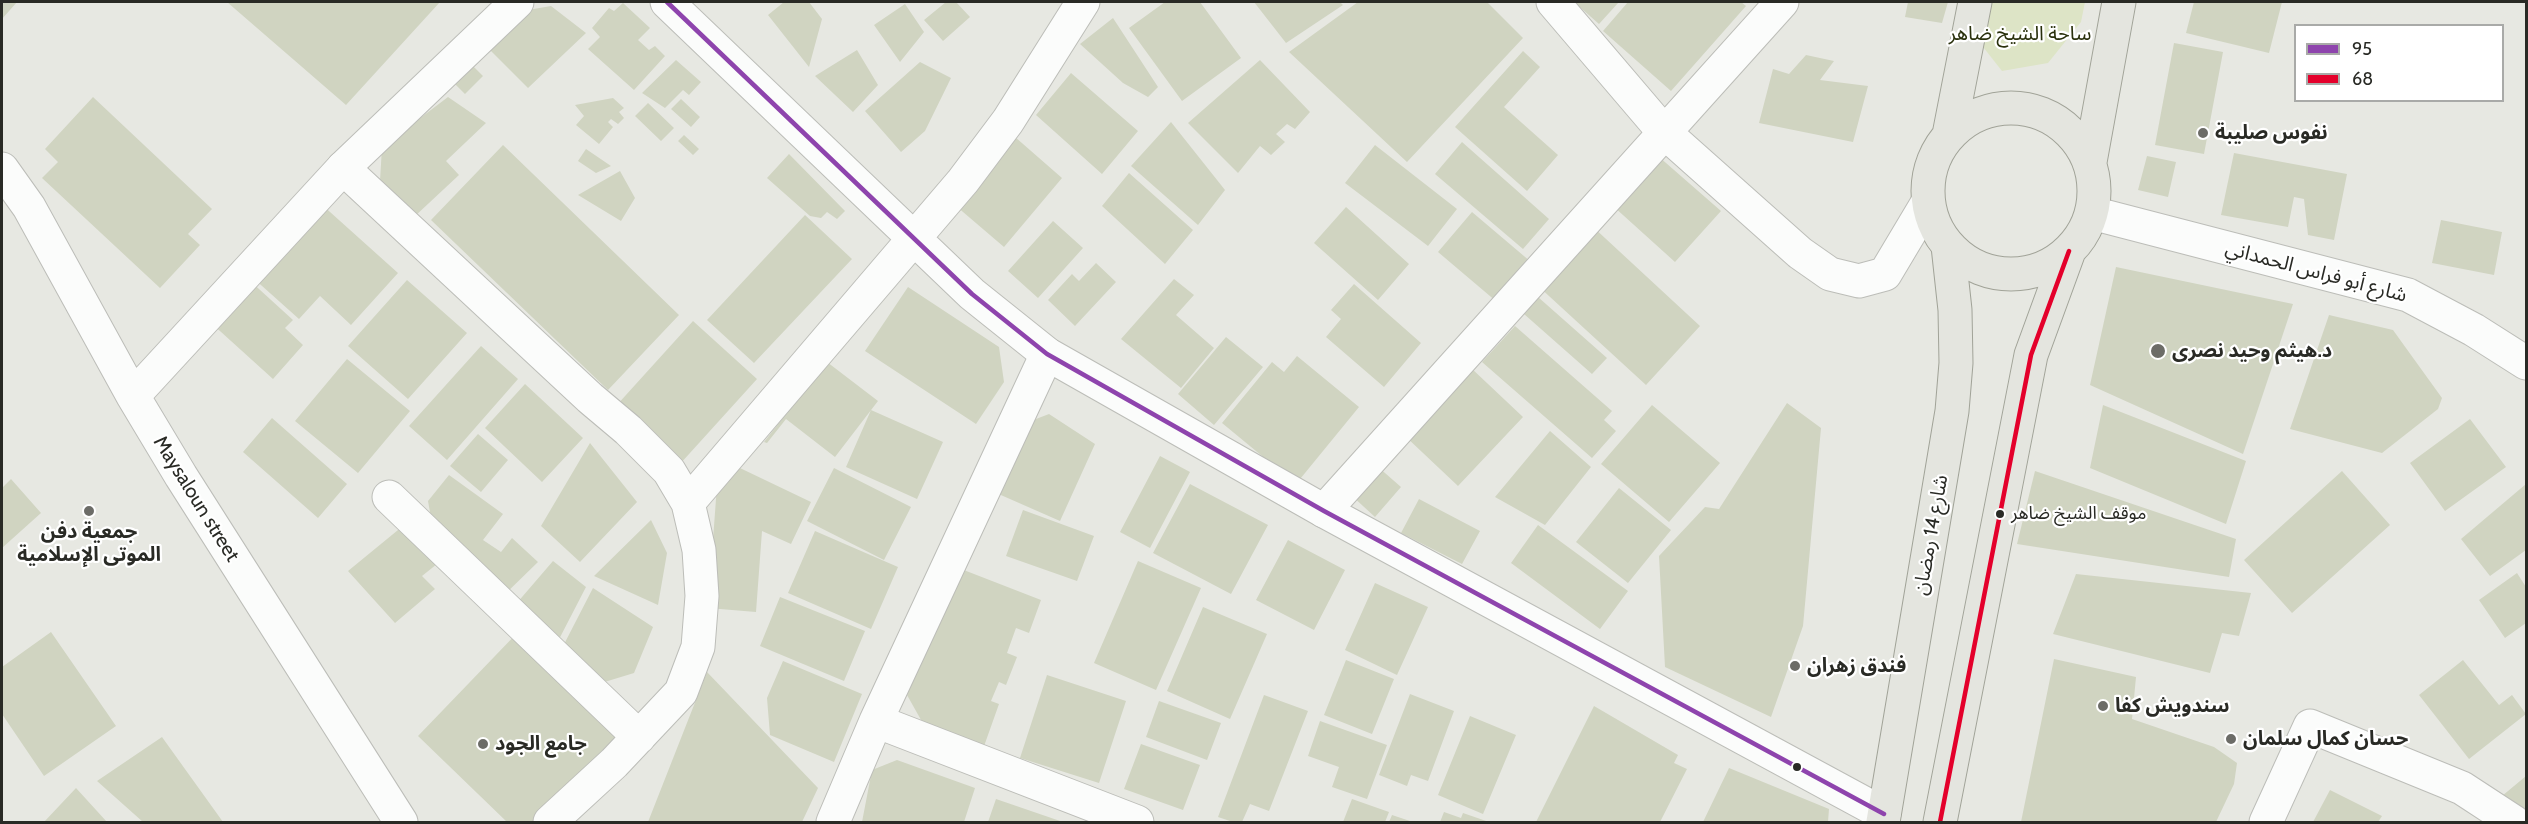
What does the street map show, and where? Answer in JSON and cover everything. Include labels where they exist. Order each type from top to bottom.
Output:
[{"type":"main road","points":[[1949,135],[1975,2]]},
{"type":"main road","points":[[2090,162],[2119,2]]},
{"type":"main road","points":[[1940,822],[2031,355],[2069,252],[2083,234],[2092,213],[2096,187],[2090,162],[2076,137],[2054,118],[2027,108],[1999,108],[1972,117],[1949,135],[1936,155],[1929,178],[1928,202],[1934,227],[1948,246],[1969,263],[1994,273],[2029,272],[2047,266],[2069,252]]},
{"type":"main road","name":"شارع 14 رمضان","points":[[1884,818],[1952,411],[1956,352],[1955,310],[1948,246]]},
{"type":"street","points":[[133,396],[343,168],[517,2]]},
{"type":"street","points":[[667,2],[972,294],[1047,354],[1324,511],[1884,818]]},
{"type":"street","points":[[688,503],[963,181],[1008,121],[1083,2]]},
{"type":"street","points":[[1553,2],[1664,131],[1800,253],[1830,274],[1859,281],[1885,274],[1928,202]]},
{"type":"street","points":[[1324,511],[1782,2]]},
{"type":"street","points":[[343,168],[581,390],[628,430],[669,471],[688,503],[699,550],[702,596],[698,646],[681,692],[639,737],[550,822]]},
{"type":"street","name":"Maysaloun street","points":[[2,169],[29,207],[133,396],[181,476],[400,822]]},
{"type":"street","name":"شارع أبو فراس الحمداني","points":[[2092,213],[2408,295],[2474,330],[2526,363]]},
{"type":"street","points":[[833,822],[876,721],[1047,354]]},
{"type":"street","points":[[389,497],[639,737]]},
{"type":"street","points":[[876,721],[1137,822]]},
{"type":"street","points":[[2266,822],[2310,726],[2462,788],[2514,822]]},
{"type":"green space","name":"ساحة الشيخ ضاهر","points":[[1970,2],[2085,2],[2081,22],[2048,63],[2002,71],[1965,24]]},
{"type":"building","points":[[2,2],[17,2],[2,19]]},
{"type":"building","points":[[227,2],[440,2],[346,105]]},
{"type":"building","points":[[784,2],[809,2],[822,19],[809,67],[768,15]]},
{"type":"building","points":[[946,2],[956,2],[970,17],[943,41],[924,20]]},
{"type":"building","points":[[1165,2],[1200,2],[1241,58],[1182,101],[1129,28]]},
{"type":"building","points":[[1254,2],[1340,2],[1343,5],[1286,43]]},
{"type":"building","points":[[1358,2],[1487,2],[1523,38],[1407,162],[1289,52]]},
{"type":"building","points":[[1574,2],[1619,2],[1599,24]]},
{"type":"building","points":[[1628,2],[1741,2],[1746,6],[1671,91],[1603,31]]},
{"type":"building","points":[[1908,2],[1948,2],[1942,23],[1905,17]]},
{"type":"building","points":[[2194,2],[2282,2],[2269,53],[2186,33]]},
{"type":"building","points":[[623,3],[650,28],[638,40],[649,50],[655,46],[665,56],[634,90],[588,49],[600,37],[592,28],[609,8],[614,11]]},
{"type":"building","points":[[905,4],[924,32],[900,62],[874,25]]},
{"type":"building","points":[[551,6],[586,33],[528,88],[488,48],[522,11]]},
{"type":"building","points":[[1113,18],[1158,87],[1148,97],[1123,83],[1080,44]]},
{"type":"building","points":[[2174,43],[2223,52],[2204,154],[2155,145]]},
{"type":"building","points":[[857,50],[878,85],[853,112],[815,76]]},
{"type":"building","points":[[1523,51],[1540,67],[1504,107],[1558,155],[1527,191],[1455,127]]},
{"type":"building","points":[[1806,55],[1834,61],[1820,80],[1868,86],[1853,142],[1759,123],[1773,69],[1789,74]]},
{"type":"building","points":[[676,60],[701,82],[689,95],[683,90],[665,108],[642,93]]},
{"type":"building","points":[[1260,60],[1310,112],[1295,129],[1287,124],[1276,134],[1285,142],[1271,155],[1260,146],[1238,173],[1188,123]]},
{"type":"building","points":[[469,62],[483,76],[465,94],[451,80]]},
{"type":"building","points":[[920,62],[951,78],[925,131],[901,152],[865,111]]},
{"type":"building","points":[[1071,73],[1138,131],[1102,174],[1036,115]]},
{"type":"building","points":[[93,97],[212,209],[188,234],[200,245],[160,288],[42,178],[58,162],[45,149]]},
{"type":"building","points":[[448,97],[486,123],[446,161],[459,175],[414,217],[380,181],[382,147]]},
{"type":"building","points":[[613,98],[624,108],[619,112],[624,118],[618,124],[611,119],[608,122],[613,127],[599,144],[576,125],[584,116],[575,105]]},
{"type":"building","points":[[681,99],[700,117],[691,127],[671,109]]},
{"type":"building","points":[[648,103],[674,128],[661,141],[635,116]]},
{"type":"building","points":[[1171,122],[1225,190],[1198,225],[1131,166]]},
{"type":"building","points":[[684,135],[699,149],[693,155],[678,141]]},
{"type":"building","points":[[1015,137],[1062,178],[1004,247],[956,206]]},
{"type":"building","points":[[1462,142],[1549,219],[1523,249],[1435,174]]},
{"type":"building","points":[[503,145],[679,315],[608,390],[431,220]]},
{"type":"building","points":[[1375,145],[1457,209],[1428,246],[1345,183]]},
{"type":"building","points":[[586,149],[611,166],[596,173],[578,161]]},
{"type":"building","points":[[2234,153],[2347,174],[2334,240],[2308,235],[2304,199],[2294,197],[2288,227],[2221,215]]},
{"type":"building","points":[[789,154],[845,211],[837,219],[827,212],[821,218],[810,216],[767,178]]},
{"type":"building","points":[[1658,156],[1721,211],[1675,262],[1613,206]]},
{"type":"building","points":[[2147,156],[2176,162],[2168,197],[2138,190]]},
{"type":"building","points":[[620,171],[635,198],[621,221],[578,195]]},
{"type":"building","points":[[1129,173],[1193,230],[1165,264],[1102,206]]},
{"type":"building","points":[[320,203],[398,273],[351,325],[320,296],[299,319],[252,277]]},
{"type":"building","points":[[1346,207],[1409,264],[1378,300],[1314,243]]},
{"type":"building","points":[[1472,212],[1531,262],[1497,302],[1438,252]]},
{"type":"building","points":[[805,215],[852,259],[754,363],[707,320]]},
{"type":"building","points":[[2441,220],[2502,232],[2494,275],[2432,263]]},
{"type":"building","points":[[1053,221],[1083,248],[1038,298],[1008,271]]},
{"type":"building","points":[[1592,226],[1700,326],[1646,385],[1537,285]]},
{"type":"building","points":[[1096,263],[1116,282],[1075,326],[1048,300],[1072,274],[1079,281]]},
{"type":"building","points":[[2116,267],[2293,304],[2243,454],[2090,385]]},
{"type":"building","points":[[248,279],[293,320],[285,328],[303,345],[273,379],[210,322]]},
{"type":"building","points":[[1174,279],[1194,295],[1176,315],[1214,348],[1181,388],[1121,339]]},
{"type":"building","points":[[407,280],[467,333],[408,399],[348,346]]},
{"type":"building","points":[[1354,284],[1421,343],[1384,387],[1326,337],[1341,319],[1331,310]]},
{"type":"building","points":[[908,287],[999,347],[1004,382],[976,424],[865,351]]},
{"type":"building","points":[[1538,297],[1607,358],[1592,374],[1524,314]]},
{"type":"building","points":[[2329,315],[2393,330],[2442,398],[2438,409],[2382,453],[2290,429]]},
{"type":"building","points":[[693,321],[757,379],[680,464],[616,406]]},
{"type":"building","points":[[1515,326],[1612,411],[1604,420],[1616,431],[1592,458],[1482,362]]},
{"type":"building","points":[[1226,337],[1263,367],[1214,425],[1178,394]]},
{"type":"building","points":[[481,346],[518,379],[447,460],[409,426]]},
{"type":"building","points":[[1297,356],[1359,407],[1296,484],[1222,423],[1272,362],[1284,372]]},
{"type":"building","points":[[347,359],[410,411],[358,473],[295,421]]},
{"type":"building","points":[[827,362],[878,401],[835,457],[786,419],[767,443],[764,442]]},
{"type":"building","points":[[1470,367],[1523,417],[1458,486],[1405,436]]},
{"type":"building","points":[[525,384],[583,438],[542,482],[485,428]]},
{"type":"building","points":[[1787,403],[1821,428],[1803,626],[1771,717],[1665,667],[1659,556],[1705,507],[1719,509]]},
{"type":"building","points":[[1652,405],[1720,463],[1669,522],[1601,464]]},
{"type":"building","points":[[2103,405],[2246,461],[2226,524],[2090,468]]},
{"type":"building","points":[[871,410],[943,442],[917,499],[846,467]]},
{"type":"building","points":[[1049,414],[1095,444],[1060,521],[994,492],[1023,424]]},
{"type":"building","points":[[272,418],[347,484],[318,518],[243,452]]},
{"type":"building","points":[[2470,419],[2506,467],[2445,511],[2410,463]]},
{"type":"building","points":[[1550,431],[1591,467],[1545,525],[1495,497]]},
{"type":"building","points":[[478,434],[508,460],[481,492],[450,466]]},
{"type":"building","points":[[590,443],[637,502],[580,562],[541,526]]},
{"type":"building","points":[[1160,456],[1190,472],[1150,548],[1120,532]]},
{"type":"building","points":[[719,458],[811,502],[791,544],[762,531],[756,612],[708,608]]},
{"type":"building","points":[[1377,466],[1401,487],[1375,517],[1351,495]]},
{"type":"building","points":[[834,468],[911,507],[884,560],[807,521]]},
{"type":"building","points":[[2035,471],[2236,539],[2229,577],[2017,544]]},
{"type":"building","points":[[2342,471],[2390,525],[2292,613],[2244,560]]},
{"type":"building","points":[[449,475],[503,514],[483,540],[501,552],[512,538],[538,562],[499,600],[435,540],[428,501]]},
{"type":"building","points":[[11,479],[41,513],[2,548],[2,488]]},
{"type":"building","points":[[1190,484],[1268,525],[1231,594],[1153,553]]},
{"type":"building","points":[[2526,484],[2526,550],[2490,576],[2461,539]]},
{"type":"building","points":[[1619,488],[1671,530],[1628,583],[1576,542]]},
{"type":"building","points":[[1419,499],[1480,531],[1462,564],[1401,533]]},
{"type":"building","points":[[1023,510],[1094,536],[1077,581],[1006,556]]},
{"type":"building","points":[[651,520],[667,553],[658,605],[594,576]]},
{"type":"building","points":[[409,521],[442,560],[422,576],[435,589],[395,623],[348,571]]},
{"type":"building","points":[[1538,525],[1628,591],[1600,629],[1511,563]]},
{"type":"building","points":[[815,531],[898,567],[871,629],[788,593]]},
{"type":"building","points":[[1288,540],[1345,570],[1314,630],[1256,600]]},
{"type":"building","points":[[553,561],[586,587],[555,647],[510,611]]},
{"type":"building","points":[[1138,561],[1201,588],[1156,690],[1094,663]]},
{"type":"building","points":[[956,567],[1041,600],[1029,633],[1016,628],[1007,653],[1017,657],[1006,685],[999,682],[991,701],[999,704],[983,749],[925,727],[907,695]]},
{"type":"building","points":[[2517,573],[2526,587],[2526,623],[2505,638],[2479,600]]},
{"type":"building","points":[[2076,574],[2251,593],[2239,636],[2222,633],[2210,673],[2053,634]]},
{"type":"building","points":[[1375,583],[1428,607],[1397,675],[1345,650]]},
{"type":"building","points":[[593,588],[653,627],[634,673],[598,684],[559,654]]},
{"type":"building","points":[[780,597],[865,631],[844,681],[760,646]]},
{"type":"building","points":[[1203,607],[1267,634],[1230,719],[1167,691]]},
{"type":"building","points":[[520,630],[627,733],[540,822],[507,822],[418,736]]},
{"type":"building","points":[[51,632],[116,726],[44,776],[2,714],[2,667]]},
{"type":"building","points":[[2054,659],[2136,677],[2132,719],[2214,747],[2237,763],[2234,784],[2216,822],[2021,822]]},
{"type":"building","points":[[1346,660],[1394,679],[1372,734],[1324,715]]},
{"type":"building","points":[[2463,660],[2499,705],[2512,695],[2526,714],[2469,759],[2419,695]]},
{"type":"building","points":[[783,661],[862,694],[834,762],[770,735],[767,698]]},
{"type":"building","points":[[707,672],[818,788],[802,822],[648,822]]},
{"type":"building","points":[[1047,675],[1126,701],[1099,783],[1020,758]]},
{"type":"building","points":[[1410,694],[1454,711],[1428,781],[1411,775],[1407,786],[1379,775]]},
{"type":"building","points":[[1264,695],[1308,711],[1269,811],[1250,804],[1242,822],[1233,822],[1218,817]]},
{"type":"building","points":[[1159,701],[1221,723],[1207,760],[1146,737]]},
{"type":"building","points":[[1594,706],[1678,755],[1674,763],[1687,769],[1660,822],[1536,822]]},
{"type":"building","points":[[1470,716],[1516,735],[1483,814],[1438,795]]},
{"type":"building","points":[[1320,721],[1387,745],[1367,799],[1332,787],[1339,767],[1308,756]]},
{"type":"building","points":[[162,737],[223,822],[143,822],[97,781]]},
{"type":"building","points":[[1141,744],[1200,765],[1183,810],[1124,789]]},
{"type":"building","points":[[897,760],[975,788],[964,822],[862,822],[872,770]]},
{"type":"building","points":[[1729,768],[1829,809],[1828,822],[1703,822]]},
{"type":"building","points":[[2526,776],[2526,817],[2502,796]]},
{"type":"building","points":[[76,788],[107,822],[44,822]]},
{"type":"building","points":[[2330,790],[2382,816],[2378,822],[2313,822]]},
{"type":"building","points":[[996,799],[1063,822],[988,822]]},
{"type":"building","points":[[1352,799],[1389,812],[1385,822],[1343,822]]},
{"type":"building","points":[[1444,812],[1461,818],[1463,813],[1489,822],[1440,822]]},
{"type":"building","points":[[1392,815],[1413,822],[1389,822]]},
{"type":"transit line","name":"95","points":[[667,2],[972,294],[1047,354],[1324,511],[1884,814]]},
{"type":"transit line","name":"68","points":[[1940,822],[2031,355],[2069,251]]},
{"type":"place","name":"نفوس صليبة","points":[[2203,133]]},
{"type":"place","name":"د.هيثم وحيد نصرى","points":[[2158,351]]},
{"type":"place","name":"جمعية دفن الموتى الإسلامية","points":[[89,511]]},
{"type":"place","name":"موقف الشيخ ضاهر","points":[[2000,514]]},
{"type":"place","name":"فندق زهران","points":[[1795,666]]},
{"type":"place","name":"سندويش كفا","points":[[2103,706]]},
{"type":"place","name":"حسان كمال سلمان","points":[[2231,739]]},
{"type":"place","name":"جامع الجود","points":[[483,744]]}]
